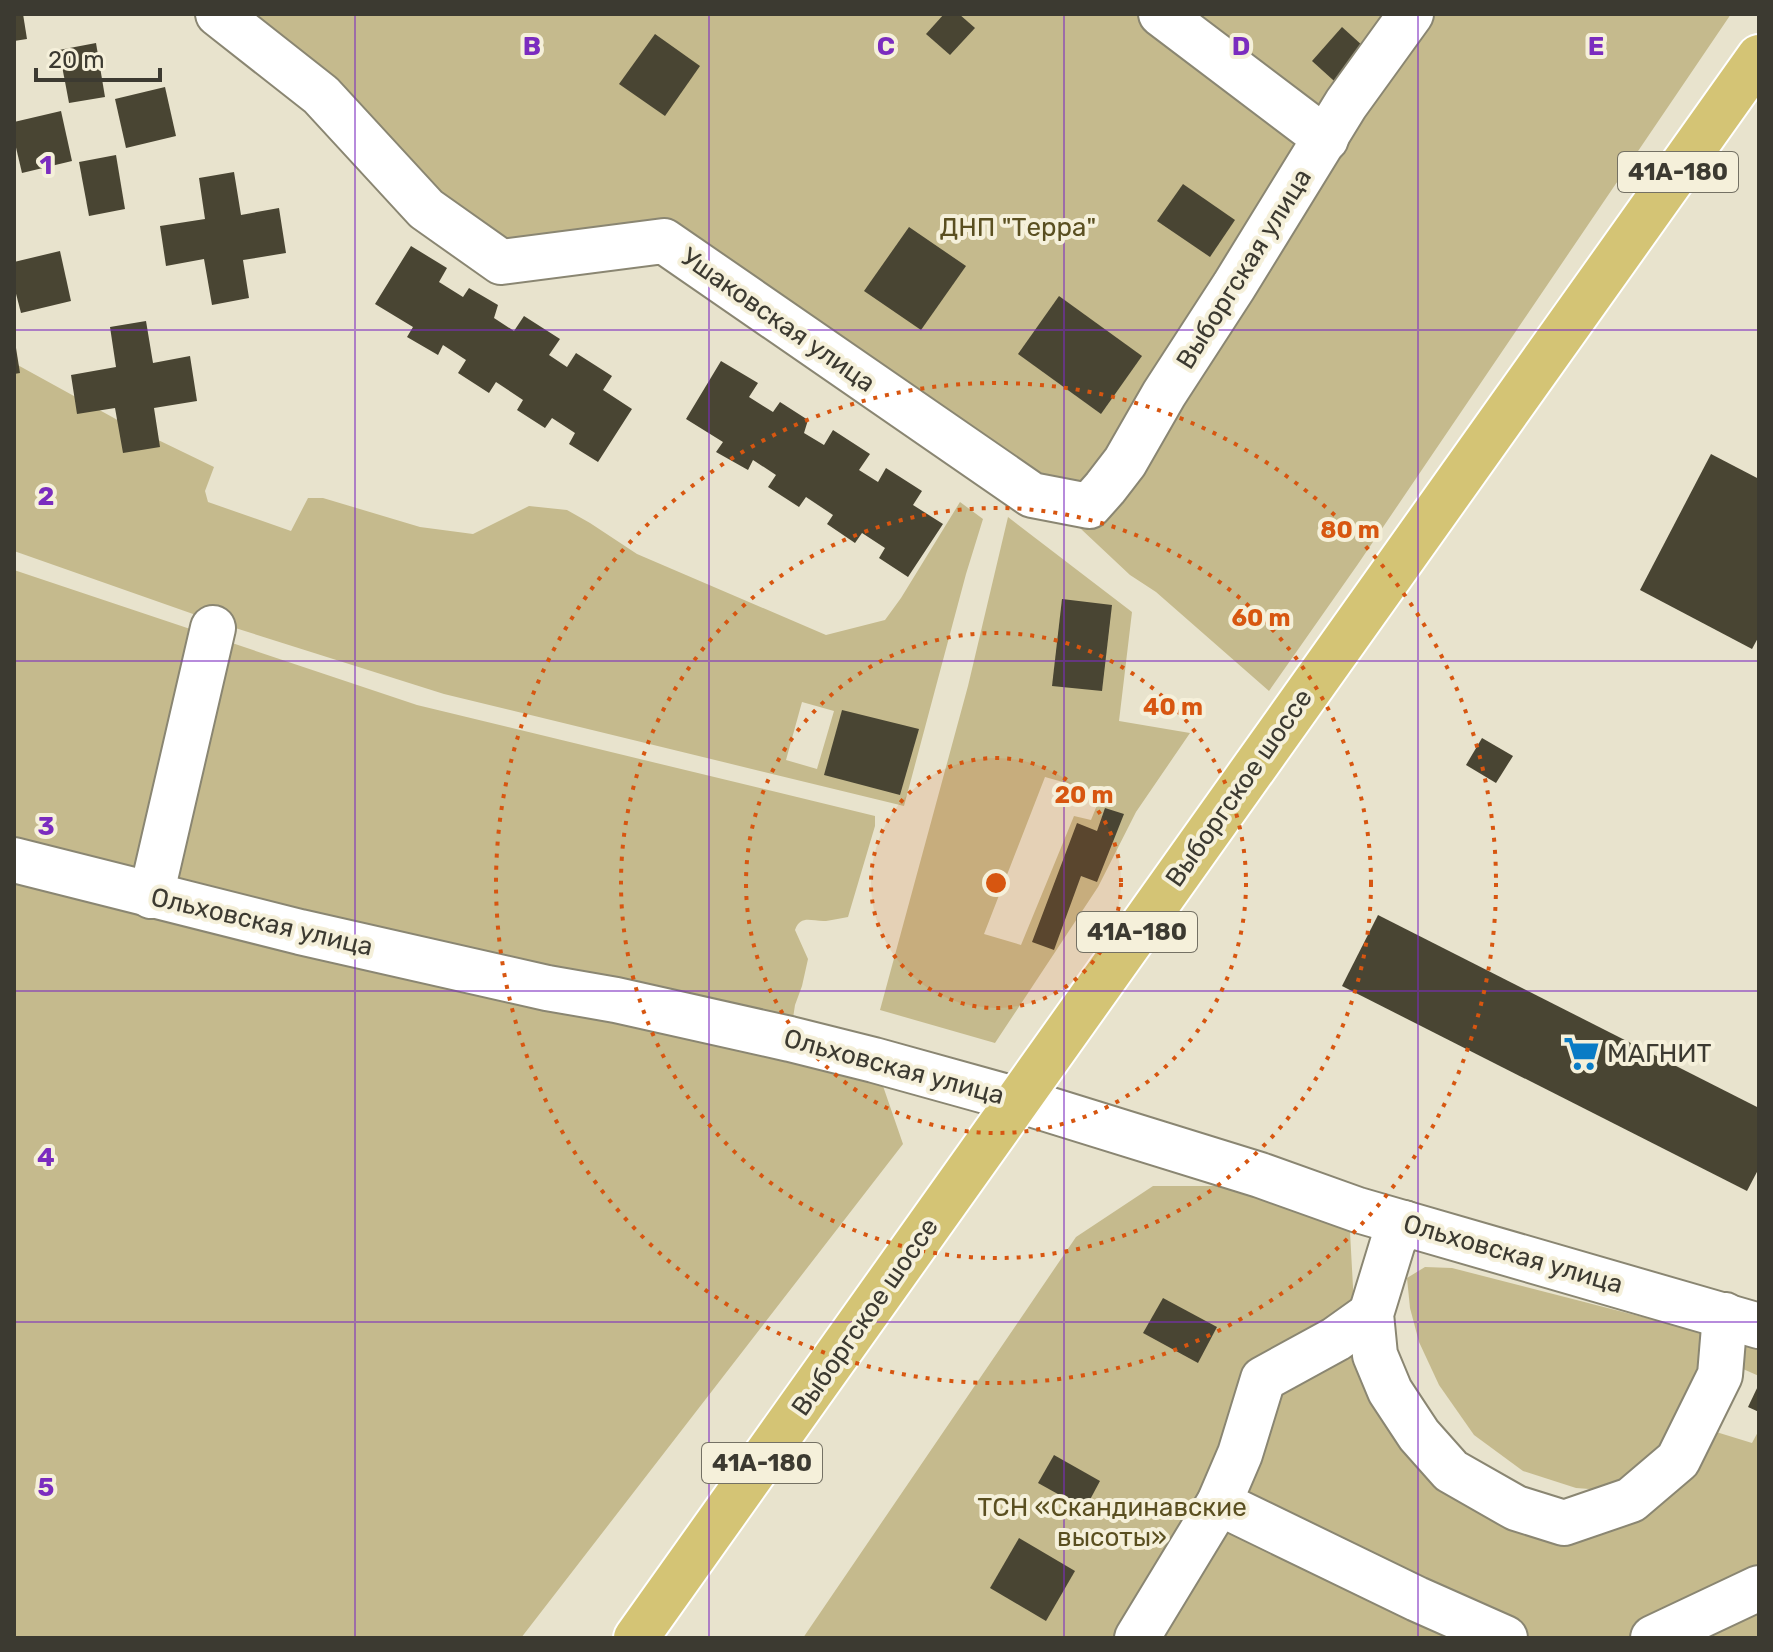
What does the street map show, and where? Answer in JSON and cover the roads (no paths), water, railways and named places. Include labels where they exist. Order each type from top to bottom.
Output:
[{"type":"main road","name":"Выборгское шоссе","points":[[636,1638],[1759,57]]},
{"type":"street","name":"Ушаковская улица","points":[[218,14],[321,95],[426,209],[501,262],[664,241],[1032,495],[1068,502]]},
{"type":"street","points":[[1161,14],[1326,139]]},
{"type":"street","name":"Выборгская улица","points":[[1068,502],[1089,506],[1125,462],[1164,394],[1346,104],[1411,14]]},
{"type":"street","points":[[151,896],[213,628]]},
{"type":"street","name":"Ольховская улица","points":[[14,860],[300,932],[790,1039],[1018,1100],[1260,1175],[1358,1210],[1742,1321]]},
{"type":"street","points":[[1404,1223],[1393,1242],[1371,1314],[1375,1355],[1390,1391],[1419,1435],[1451,1471],[1516,1508],[1564,1523],[1631,1500],[1678,1460],[1720,1375],[1742,1321]]},
{"type":"street","points":[[1137,1638],[1219,1503],[1240,1454],[1263,1379],[1336,1339],[1371,1314]]},
{"type":"street","points":[[1219,1503],[1499,1637]]},
{"type":"street","points":[[1653,1638],[1759,1588]]},
{"type":"place","name":"МАГНИТ","points":[[1581,1053]]},
{"type":"park label","name":"ДНП \"Терра\"","points":[[1018,227]]},
{"type":"park label","name":"ТСН «Скандинавские высоты»","points":[[1112,1522]]}]
